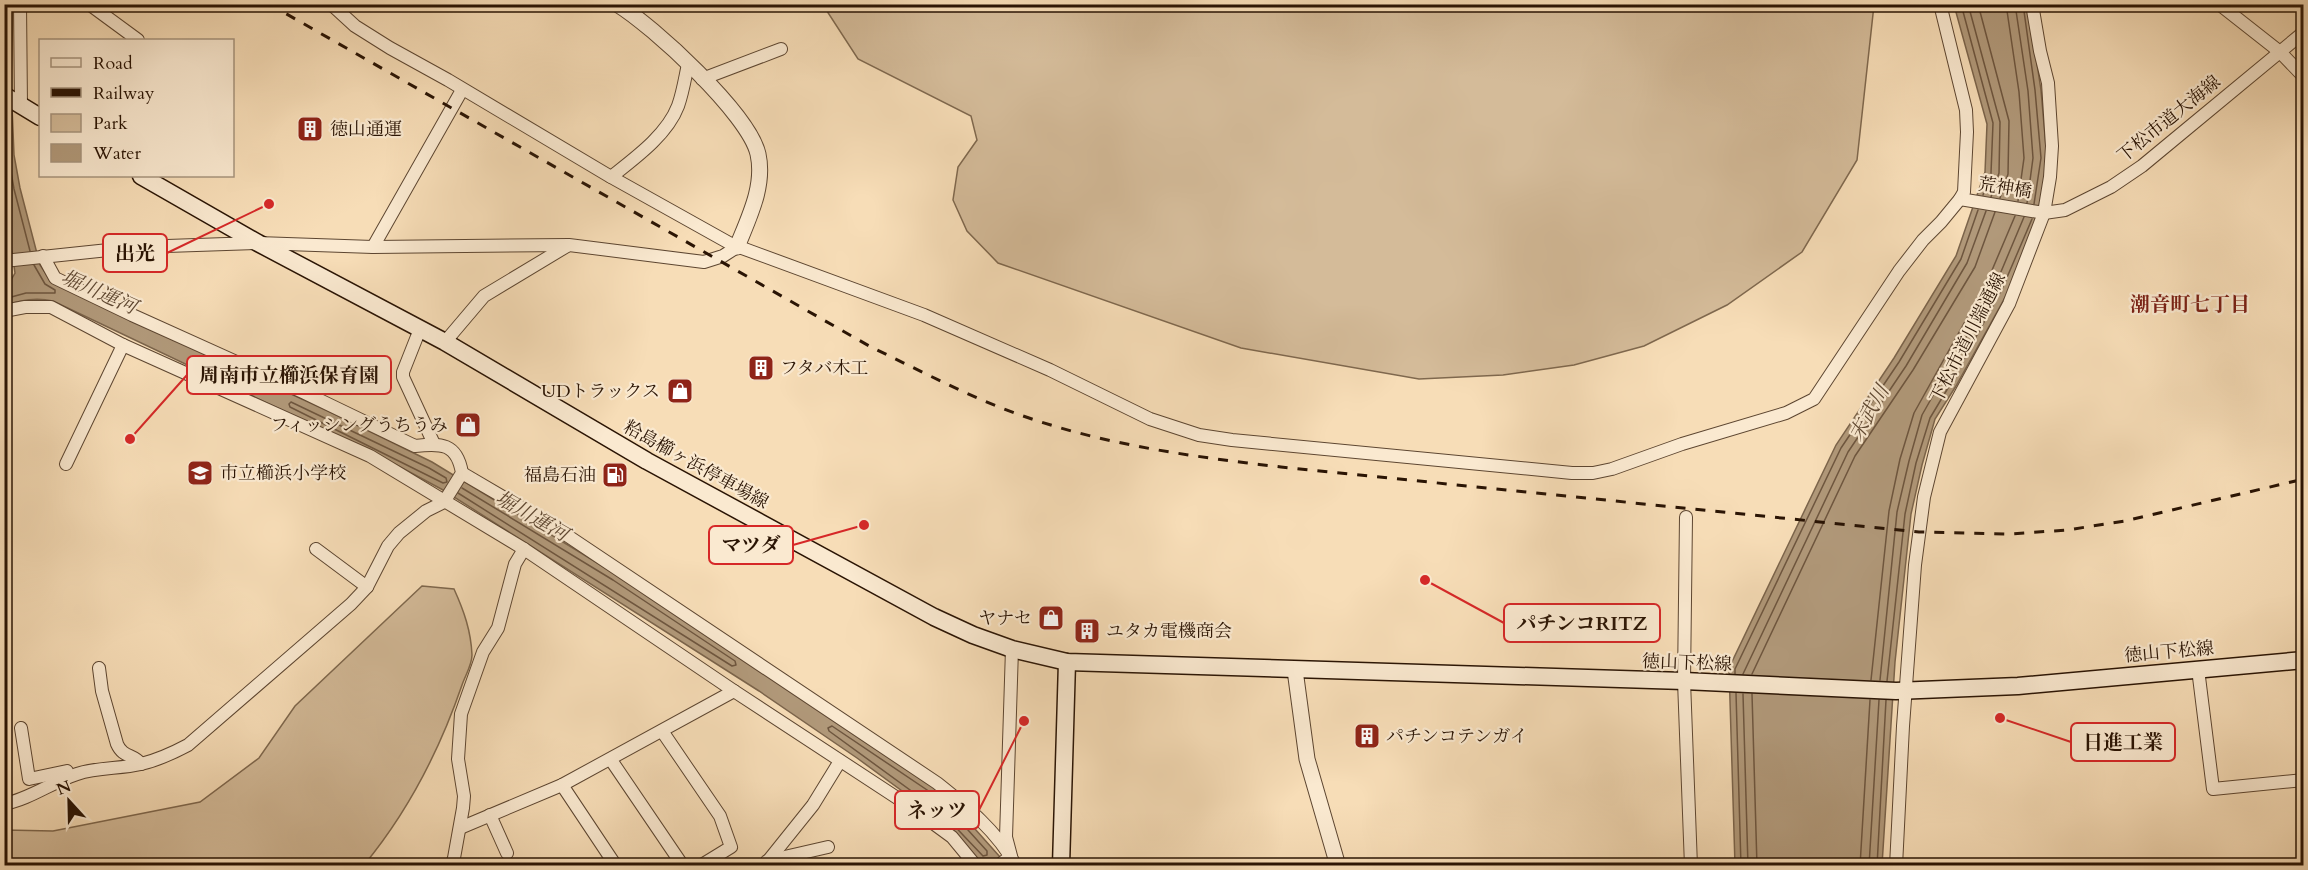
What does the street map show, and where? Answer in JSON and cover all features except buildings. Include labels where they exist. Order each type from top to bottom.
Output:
[{"type":"main road","points":[[4,96],[39,116]]},
{"type":"main road","name":"粭島櫛ヶ浜停車場線","points":[[143,177],[258,243],[445,342],[647,461],[934,617],[973,635],[1012,649],[1067,662]]},
{"type":"main road","name":"徳山下松線","points":[[1067,662],[1684,681],[1901,691],[2018,686],[2304,660]]},
{"type":"main road","points":[[1062,866],[1067,662]]},
{"type":"street","points":[[20,4],[21,106]]},
{"type":"street","points":[[89,4],[137,39]]},
{"type":"street","points":[[331,4],[355,26],[611,177],[737,247],[924,315],[1050,370],[1150,419],[1199,435],[1514,468],[1593,473],[1612,469],[1682,444],[1786,413],[1814,399],[1899,271],[1964,192],[1966,110],[1940,4]]},
{"type":"street","points":[[7,261],[137,247],[258,243],[373,247],[569,245],[704,262],[723,256],[737,247],[754,207],[760,175],[758,153],[751,134],[733,109],[634,10],[617,4]]},
{"type":"street","name":"下松市道川端通線","points":[[1896,866],[1901,691],[1924,497],[1940,432],[2009,304],[2044,213],[2050,177],[2052,139],[2048,83],[2032,4]]},
{"type":"street","points":[[2219,4],[2280,52],[2304,77]]},
{"type":"street","name":"下松市道大海線","points":[[2044,213],[2065,210],[2111,187],[2142,166],[2304,32]]},
{"type":"street","points":[[702,79],[781,49]]},
{"type":"street","points":[[611,177],[643,151],[672,118],[678,107],[688,64]]},
{"type":"street","points":[[373,247],[462,90]]},
{"type":"street","name":"荒神橋","points":[[1960,199],[2044,213]]},
{"type":"street","points":[[445,342],[484,296],[569,245]]},
{"type":"street","points":[[4,804],[25,798],[60,780],[80,773],[141,764],[166,756],[188,745],[351,604],[367,587],[384,553],[399,533],[426,510],[446,500],[461,475],[458,456],[451,448],[434,444],[415,446],[305,393],[132,315],[55,278],[44,256]]},
{"type":"street","points":[[4,311],[25,307],[51,307],[123,345],[370,456],[524,549],[911,807],[952,837],[976,866]]},
{"type":"street","points":[[420,329],[403,377],[434,444]]},
{"type":"street","points":[[66,464],[123,345]]},
{"type":"street","points":[[461,475],[556,528],[937,783],[961,802],[991,832],[1008,862]]},
{"type":"street","points":[[1686,517],[1684,681],[1691,866]]},
{"type":"street","points":[[316,549],[367,587]]},
{"type":"street","points":[[453,863],[464,796],[458,759],[461,714],[483,652],[498,628],[515,564],[524,549]]},
{"type":"street","points":[[1008,862],[1006,837],[1012,649]]},
{"type":"street","points":[[99,668],[102,691],[120,751],[138,760],[141,764]]},
{"type":"street","points":[[2198,669],[2213,789],[2304,780]]},
{"type":"street","points":[[1295,670],[1307,759],[1338,866]]},
{"type":"street","points":[[460,828],[562,785],[734,691]]},
{"type":"street","points":[[21,728],[29,779],[71,770],[80,773]]},
{"type":"street","points":[[662,731],[720,816],[731,847],[700,866]]},
{"type":"street","points":[[611,760],[683,866]]},
{"type":"street","points":[[765,863],[813,805],[840,761]]},
{"type":"street","points":[[562,785],[616,866]]},
{"type":"street","points":[[490,815],[507,853]]},
{"type":"street","points":[[765,863],[828,848]]},
{"type":"green space","points":[[823,5],[1874,5],[1857,160],[1802,252],[1727,305],[1644,346],[1574,365],[1503,375],[1419,379],[1241,348],[998,263],[967,231],[953,200],[958,167],[977,140],[971,116],[858,59]]},
{"type":"green space","points":[[422,586],[454,589],[469,629],[472,659],[443,733],[421,780],[380,845],[364,865],[5,865],[5,830],[53,831],[200,802],[259,758],[295,706]]},
{"type":"water","points":[[13,4],[11,82],[14,155],[40,265],[50,280],[432,462],[617,575],[943,793],[1005,865],[984,865],[939,818],[857,758],[759,691],[443,490],[391,462],[53,301],[29,300],[5,305],[5,282],[11,280],[15,273],[12,252],[4,228],[4,5]]},
{"type":"water","name":"末武川","points":[[1954,5],[2028,5],[2041,90],[2047,159],[2038,219],[2008,292],[1935,419],[1922,465],[1911,514],[1895,662],[1882,865],[1735,865],[1729,668],[1836,445],[1894,358],[1956,256],[1985,172],[1987,124]]},
{"type":"railway","points":[[269,4],[871,347],[989,403],[1029,418],[1091,436],[1186,454],[1281,467],[1919,532],[2009,534],[2067,530],[2125,521],[2304,479]]},
{"type":"place","name":"徳山通運","points":[[310,129]]},
{"type":"place","name":"出光","points":[[269,204]]},
{"type":"place","name":"フタバ木工","points":[[761,368]]},
{"type":"place","name":"UDトラックス","points":[[680,391]]},
{"type":"place","name":"フィッシングうちうみ","points":[[468,425]]},
{"type":"place","name":"周南市立櫛浜保育園","points":[[130,439]]},
{"type":"place","name":"市立櫛浜小学校","points":[[200,473]]},
{"type":"place","name":"福島石油","points":[[615,475]]},
{"type":"place","name":"マツダ","points":[[864,525]]},
{"type":"place","name":"パチンコRITZ","points":[[1425,580]]},
{"type":"place","name":"ヤナセ","points":[[1051,618]]},
{"type":"place","name":"ユタカ電機商会","points":[[1087,631]]},
{"type":"place","name":"日進工業","points":[[2000,718]]},
{"type":"place","name":"ネッツ","points":[[1024,721]]},
{"type":"place","name":"パチンコテンガイ","points":[[1367,736]]},
{"type":"district","name":"潮音町七丁目","points":[[2190,304]]},
{"type":"water label","name":"堀川運河","points":[[99,292]]},
{"type":"water label","name":"堀川運河","points":[[532,516]]}]
